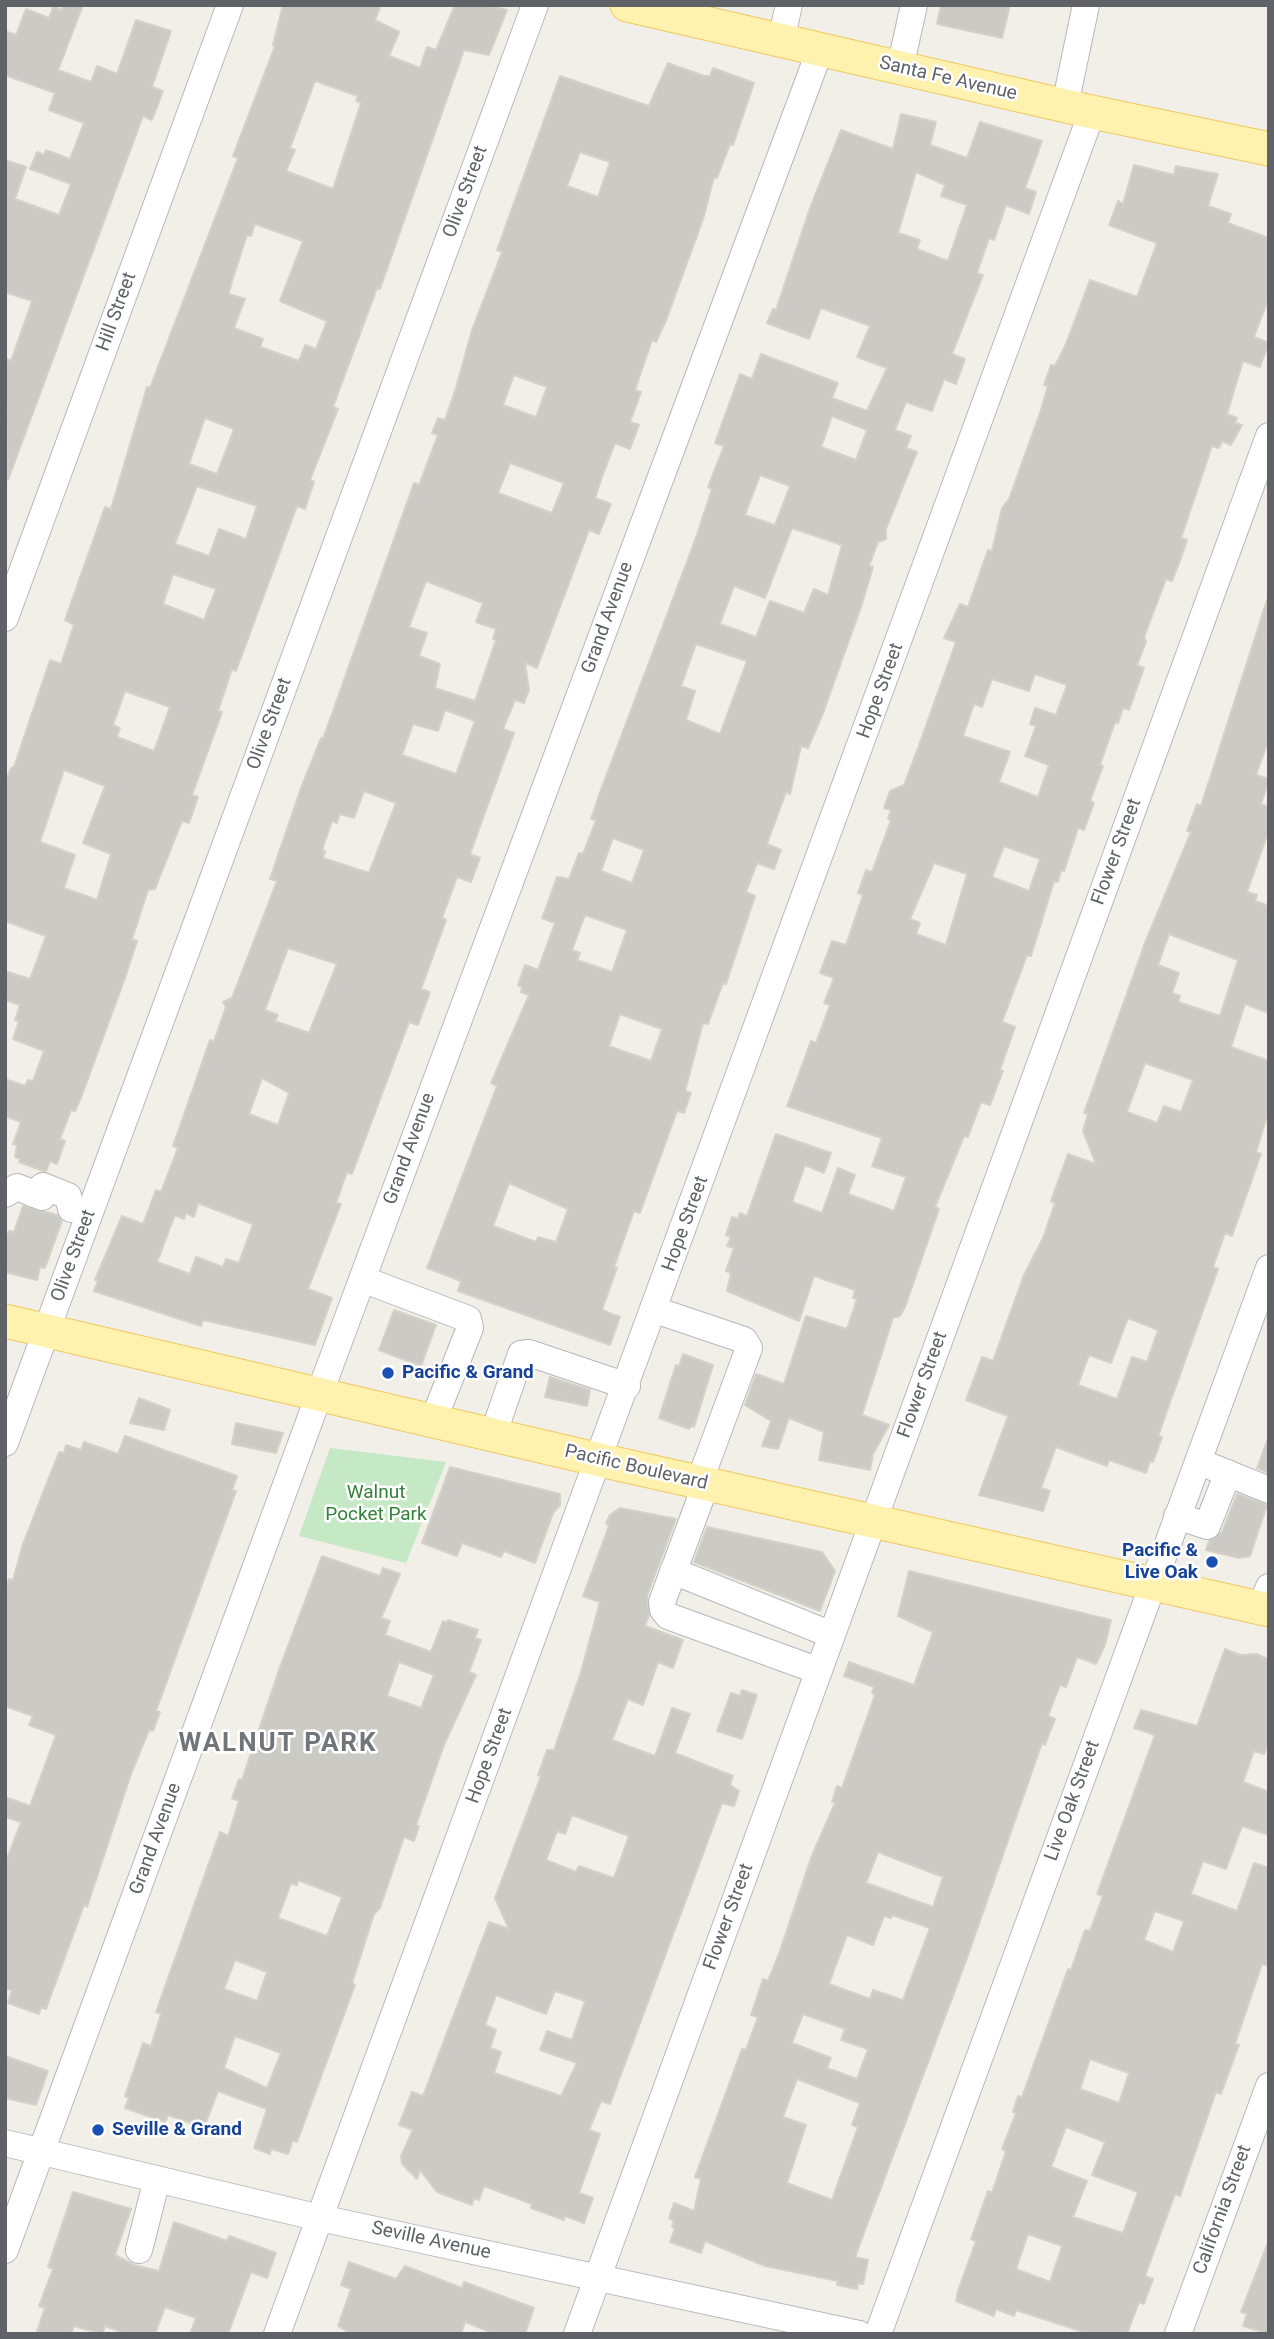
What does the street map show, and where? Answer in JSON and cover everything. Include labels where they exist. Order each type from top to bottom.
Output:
[{"type":"main road","name":"Santa Fe Avenue","points":[[627,5],[1078,109],[1269,149]]},
{"type":"main road","name":"Pacific Boulevard","points":[[5,1321],[492,1436],[1152,1586],[1266,1602]]},
{"type":"street","name":"Hill Street","points":[[5,618],[230,5]]},
{"type":"street","name":"Olive Street","points":[[5,1443],[12,1406],[47,1331],[59,1204],[535,5]]},
{"type":"street","points":[[781,40],[789,5]]},
{"type":"street","points":[[900,68],[914,5]]},
{"type":"street","name":"Hope Street","points":[[277,2334],[655,1310],[1078,109],[1086,5]]},
{"type":"street","name":"Grand Avenue","points":[[5,2250],[319,1395],[820,50]]},
{"type":"street","name":"Flower Street","points":[[577,2334],[1269,436]]},
{"type":"street","points":[[5,1194],[17,1187],[59,1204]]},
{"type":"street","name":"Live Oak Street","points":[[878,2334],[1269,1268]]},
{"type":"street","points":[[362,1279],[468,1319],[470,1328],[433,1422]]},
{"type":"street","points":[[655,1310],[744,1340],[749,1348],[673,1571],[663,1610],[668,1616],[819,1671]]},
{"type":"street","points":[[492,1436],[521,1354],[529,1353],[627,1386]]},
{"type":"street","points":[[1198,1461],[1269,1490]]},
{"type":"street","points":[[1177,1516],[1206,1527],[1228,1473]]},
{"type":"street","points":[[673,1571],[832,1635]]},
{"type":"street","name":"California Street","points":[[1178,2334],[1269,2085]]},
{"type":"street","name":"Seville Avenue","points":[[5,2143],[320,2218],[859,2334]]},
{"type":"street","points":[[139,2250],[157,2179]]},
{"type":"green space","name":"Walnut Pocket Park","points":[[330,1448],[446,1462],[406,1563],[299,1536]]},
{"type":"building","points":[[63,5],[83,5],[58,70],[91,82],[97,66],[117,74],[136,20],[171,31],[152,87],[163,91],[152,120],[143,116],[8,480],[5,358],[11,361],[32,301],[5,292],[5,160],[26,167],[15,199],[59,215],[71,184],[30,169],[37,152],[44,155],[46,150],[70,159],[84,123],[49,110],[55,93],[5,75],[5,31],[16,35],[26,9],[49,18],[53,7],[62,10]]},
{"type":"building","points":[[283,5],[381,5],[375,20],[399,32],[389,56],[420,68],[427,47],[436,50],[455,5],[486,5],[507,10],[489,55],[464,50],[380,289],[377,288],[333,407],[338,409],[310,480],[314,482],[305,509],[297,506],[236,671],[232,669],[218,711],[222,712],[192,795],[198,797],[189,823],[182,821],[155,889],[148,890],[132,939],[137,941],[125,978],[82,1095],[75,1111],[71,1110],[60,1139],[65,1141],[57,1164],[50,1161],[46,1171],[41,1170],[19,1162],[20,1159],[15,1157],[17,1145],[13,1144],[21,1122],[5,1116],[5,1079],[25,1086],[28,1080],[33,1081],[44,1051],[13,1039],[19,1021],[15,1020],[20,1005],[5,1000],[5,971],[30,979],[46,936],[5,921],[5,783],[11,768],[14,767],[50,660],[61,664],[74,625],[65,620],[105,507],[111,509],[147,387],[150,388],[238,158],[233,156],[275,46],[273,45]],"holes":[[[315,81],[358,96],[356,101],[361,103],[333,189],[286,171],[295,150],[290,148]],[[255,224],[303,241],[280,301],[327,321],[316,349],[305,345],[299,361],[260,347],[263,339],[234,328],[245,299],[229,294],[247,235],[251,236]],[[205,418],[234,429],[217,474],[189,464]],[[197,486],[257,506],[246,539],[219,529],[209,556],[175,544]],[[173,574],[216,589],[204,620],[163,604]],[[125,691],[170,707],[154,751],[117,737],[120,728],[113,725]],[[64,770],[105,786],[83,843],[111,854],[97,900],[64,888],[75,855],[40,842]]]},
{"type":"building","points":[[941,5],[1010,5],[1002,38],[937,24]]},
{"type":"building","points":[[668,63],[704,76],[710,76],[713,68],[754,83],[733,145],[730,144],[717,178],[714,177],[703,219],[667,318],[656,342],[652,340],[637,384],[635,390],[641,392],[630,422],[639,425],[630,449],[615,443],[602,477],[595,498],[611,504],[599,534],[589,530],[537,668],[525,663],[529,690],[524,703],[515,700],[503,729],[514,733],[470,854],[480,858],[471,882],[457,877],[442,918],[446,920],[421,989],[430,992],[418,1025],[409,1022],[352,1174],[347,1172],[336,1203],[341,1204],[308,1289],[332,1298],[315,1345],[203,1320],[201,1326],[94,1291],[98,1281],[95,1280],[122,1216],[143,1224],[156,1190],[161,1192],[178,1148],[173,1146],[210,1040],[214,1041],[226,1007],[223,1002],[232,998],[277,881],[270,879],[301,788],[321,738],[323,739],[414,483],[419,485],[438,435],[432,433],[438,418],[445,420],[472,330],[502,252],[497,250],[560,76],[649,106]],"holes":[[[580,152],[610,162],[598,197],[567,186]],[[514,375],[547,387],[536,417],[503,405]],[[510,463],[564,483],[552,513],[498,493]],[[426,581],[483,603],[476,622],[496,629],[493,639],[496,640],[475,701],[435,688],[440,664],[419,656],[427,633],[409,627]],[[445,710],[475,721],[456,774],[402,755],[413,724],[438,731]],[[364,791],[396,803],[369,873],[323,858],[325,851],[322,850],[332,821],[337,823],[340,814],[354,818]],[[288,948],[337,964],[309,1033],[275,1021],[278,1015],[265,1010]],[[262,1078],[289,1093],[278,1125],[249,1114]],[[198,1203],[253,1224],[239,1263],[226,1259],[223,1267],[196,1257],[190,1274],[157,1262],[175,1215],[184,1219],[186,1213],[194,1217]]]},
{"type":"building","points":[[901,114],[936,122],[930,145],[967,158],[980,122],[1042,141],[1025,188],[1036,192],[1029,214],[1006,205],[994,240],[989,238],[977,273],[983,275],[952,354],[965,359],[956,384],[944,379],[932,411],[906,402],[895,430],[911,436],[906,448],[917,452],[886,529],[886,539],[878,542],[869,566],[873,567],[861,607],[823,713],[808,748],[801,746],[790,794],[786,792],[767,844],[781,850],[774,869],[757,863],[746,892],[755,896],[726,984],[723,983],[708,1024],[703,1023],[685,1091],[691,1093],[684,1113],[677,1111],[640,1213],[634,1211],[614,1267],[617,1268],[602,1310],[620,1317],[610,1345],[458,1291],[461,1281],[427,1268],[497,1086],[491,1083],[529,995],[521,992],[522,987],[518,985],[525,965],[538,970],[555,923],[542,918],[557,877],[569,879],[579,853],[583,854],[596,820],[591,819],[599,795],[697,535],[712,489],[708,487],[724,446],[715,443],[740,374],[752,379],[761,354],[838,383],[832,398],[867,411],[887,368],[857,357],[870,326],[865,324],[821,308],[809,339],[767,323],[773,309],[776,310],[810,208],[841,130],[893,149]],"holes":[[[916,172],[945,185],[941,196],[967,205],[948,261],[917,249],[920,240],[898,233]],[[832,416],[867,430],[856,460],[821,447]],[[760,475],[790,486],[775,525],[745,515]],[[792,528],[842,545],[828,595],[814,589],[804,613],[770,601],[756,637],[720,624],[734,586],[765,598]],[[696,644],[747,661],[720,734],[686,720],[695,691],[681,686]],[[613,838],[644,850],[632,883],[601,871]],[[585,915],[627,930],[612,972],[577,960],[580,953],[572,950]],[[620,1014],[662,1029],[651,1061],[609,1046]],[[509,1183],[568,1209],[556,1242],[538,1237],[536,1242],[493,1226]]]},
{"type":"building","points":[[1134,165],[1174,175],[1176,166],[1218,174],[1208,206],[1231,214],[1228,223],[1269,238],[1269,297],[1254,337],[1269,343],[1260,367],[1243,361],[1227,414],[1237,418],[1235,423],[1242,425],[1231,445],[1222,441],[1219,448],[1212,446],[1181,538],[1187,540],[1180,561],[1172,581],[1166,579],[1144,637],[1146,642],[1137,665],[1144,668],[1129,710],[1123,708],[1118,723],[1115,722],[1100,765],[1103,766],[1090,801],[1094,803],[1084,830],[1078,828],[1064,871],[1061,870],[1058,882],[1054,881],[1031,956],[1027,955],[1002,1022],[1015,1027],[1000,1070],[1003,1071],[990,1105],[981,1102],[968,1137],[964,1136],[935,1207],[939,1209],[905,1307],[900,1316],[893,1318],[862,1415],[889,1425],[873,1454],[870,1470],[819,1460],[824,1432],[789,1418],[778,1449],[762,1446],[771,1421],[745,1405],[756,1374],[784,1384],[806,1316],[847,1329],[857,1299],[853,1298],[855,1290],[814,1276],[799,1321],[727,1291],[731,1273],[726,1271],[734,1248],[727,1246],[731,1237],[726,1235],[732,1217],[738,1219],[740,1213],[747,1216],[776,1134],[831,1153],[824,1173],[805,1165],[792,1202],[822,1213],[838,1168],[855,1175],[848,1194],[894,1211],[906,1177],[872,1166],[882,1138],[787,1106],[811,1041],[816,1043],[830,1005],[824,1003],[834,978],[820,973],[832,941],[846,945],[863,895],[858,893],[866,870],[872,872],[891,820],[888,819],[891,810],[884,808],[890,791],[904,785],[956,642],[944,638],[960,604],[968,607],[988,550],[992,551],[1002,508],[1009,499],[1040,413],[1048,386],[1044,385],[1051,365],[1055,366],[1066,344],[1090,280],[1137,297],[1157,243],[1109,225],[1118,201],[1123,204]],"holes":[[[1035,674],[1067,685],[1056,715],[1035,708],[1030,724],[1036,726],[1025,756],[1049,765],[1038,797],[999,782],[1010,752],[963,736],[974,704],[982,707],[992,679],[1029,691]],[[1004,846],[1040,859],[1029,891],[992,877]],[[934,863],[967,874],[946,945],[916,934],[920,923],[910,919]]]},
{"type":"building","points":[[1267,600],[1269,739],[1256,775],[1269,779],[1261,804],[1269,807],[1269,830],[1247,892],[1257,895],[1255,901],[1269,906],[1269,1013],[1245,1004],[1231,1047],[1269,1061],[1269,1110],[1256,1152],[1261,1154],[1232,1236],[1225,1233],[1213,1267],[1218,1269],[1158,1436],[1162,1437],[1146,1473],[1109,1460],[1107,1466],[1056,1447],[1041,1488],[1050,1491],[1043,1511],[979,1495],[1008,1416],[966,1400],[982,1357],[993,1361],[1024,1275],[1043,1238],[1055,1203],[1051,1201],[1068,1154],[1096,1164],[1083,1131],[1088,1114],[1084,1113],[1145,943],[1191,832],[1187,831],[1197,804],[1201,806]],"holes":[[[1169,934],[1238,960],[1220,1016],[1178,1002],[1180,996],[1172,993],[1179,973],[1158,965]],[[1145,1063],[1193,1080],[1181,1112],[1164,1106],[1157,1123],[1127,1112]],[[1128,1318],[1158,1330],[1147,1362],[1132,1357],[1117,1399],[1078,1385],[1089,1355],[1111,1363]]]},
{"type":"building","points":[[23,1206],[57,1215],[62,1221],[45,1268],[40,1267],[37,1280],[5,1272],[5,1241],[9,1231],[14,1232]]},
{"type":"building","points":[[394,1310],[436,1325],[421,1366],[379,1350]]},
{"type":"building","points":[[683,1354],[713,1365],[694,1427],[689,1429],[659,1418],[676,1365],[679,1366]]},
{"type":"building","points":[[550,1377],[590,1390],[587,1406],[545,1397]]},
{"type":"building","points":[[139,1398],[170,1410],[164,1430],[130,1423]]},
{"type":"building","points":[[236,1423],[283,1433],[276,1453],[232,1444]]},
{"type":"building","points":[[125,1436],[237,1476],[232,1490],[236,1491],[156,1711],[160,1712],[153,1731],[149,1730],[131,1774],[87,1907],[84,1905],[46,2009],[41,2007],[39,2014],[8,2003],[12,1990],[5,1989],[5,1864],[21,1822],[5,1817],[5,1797],[30,1806],[56,1735],[29,1725],[33,1716],[5,1706],[5,1588],[9,1579],[13,1580],[23,1544],[59,1452],[64,1453],[66,1445],[81,1450],[84,1442],[118,1454]]},
{"type":"building","points":[[1267,1441],[1269,1442],[1269,1473],[1257,1468]]},
{"type":"building","points":[[450,1467],[560,1494],[560,1505],[553,1513],[535,1563],[504,1551],[501,1557],[462,1543],[457,1556],[422,1543]]},
{"type":"building","points":[[1237,1494],[1267,1505],[1250,1556],[1239,1558],[1206,1550],[1209,1541],[1222,1532]]},
{"type":"building","points":[[620,1508],[676,1519],[647,1596],[649,1615],[645,1626],[683,1640],[673,1668],[658,1662],[643,1705],[628,1699],[612,1740],[655,1756],[672,1708],[690,1714],[675,1753],[733,1776],[730,1785],[739,1791],[734,1806],[722,1803],[610,2104],[601,2101],[589,2130],[600,2134],[579,2193],[593,2198],[584,2223],[565,2216],[564,2220],[531,2208],[532,2204],[484,2186],[479,2200],[474,2198],[472,2205],[437,2192],[420,2170],[417,2179],[402,2164],[401,2156],[413,2130],[399,2125],[412,2092],[423,2096],[489,1922],[509,1929],[495,1898],[541,1776],[538,1775],[547,1750],[554,1750],[581,1672],[600,1602],[583,1596],[609,1526],[606,1523],[610,1515]],"holes":[[[572,1815],[629,1836],[614,1878],[579,1866],[576,1872],[546,1860],[557,1831],[565,1834]],[[555,1991],[585,2001],[572,2040],[547,2031],[540,2050],[577,2063],[561,2096],[494,2073],[501,2052],[490,2048],[496,2030],[485,2025],[496,1995],[546,2014]]]},
{"type":"building","points":[[707,1527],[822,1552],[835,1571],[820,1611],[694,1562]]},
{"type":"building","points":[[322,1556],[380,1576],[383,1568],[400,1574],[381,1618],[390,1621],[385,1635],[431,1652],[443,1621],[447,1623],[448,1620],[478,1630],[475,1638],[481,1640],[469,1672],[476,1675],[444,1745],[416,1825],[419,1826],[414,1841],[404,1837],[380,1908],[374,1914],[352,1983],[355,1985],[297,2142],[293,2140],[288,2154],[271,2149],[270,2154],[254,2148],[267,2109],[218,2091],[205,2125],[199,2123],[198,2126],[168,2115],[165,2122],[125,2108],[129,2098],[125,2096],[143,2043],[151,2046],[161,2014],[156,2012],[220,1832],[228,1836],[239,1801],[232,1798],[239,1779],[242,1780],[280,1667]],"holes":[[[399,1662],[434,1675],[421,1708],[387,1696]],[[298,1880],[342,1897],[327,1936],[278,1918],[291,1883],[297,1885]],[[235,1960],[267,1972],[257,2001],[224,1989]],[[235,2036],[281,2053],[267,2088],[224,2068]]]},
{"type":"building","points":[[909,1571],[1111,1620],[1105,1645],[1096,1664],[1077,1657],[1066,1687],[1060,1685],[1048,1716],[1055,1719],[1045,1745],[1042,1743],[966,1961],[855,2257],[868,2260],[863,2284],[858,2283],[857,2289],[837,2285],[838,2281],[765,2266],[705,2241],[701,2253],[670,2242],[675,2228],[672,2227],[674,2221],[669,2218],[674,2203],[694,2211],[701,2179],[695,2177],[742,2049],[746,2050],[758,2017],[751,2015],[763,1979],[768,1981],[780,1951],[811,1858],[835,1803],[832,1802],[837,1786],[842,1788],[875,1695],[872,1693],[874,1687],[844,1676],[849,1662],[914,1685],[933,1632],[898,1616]],"holes":[[[878,1852],[943,1877],[933,1907],[866,1883]],[[892,1915],[930,1928],[903,2000],[873,1990],[870,1999],[829,1984],[847,1935],[873,1945],[884,1916],[891,1918]],[[803,2014],[845,2029],[841,2040],[868,2049],[857,2079],[827,2068],[831,2058],[792,2043]],[[797,2079],[860,2103],[852,2125],[858,2127],[832,2200],[787,2183],[806,2125],[783,2117]]]},
{"type":"building","points":[[1225,1649],[1240,1655],[1257,1654],[1269,1660],[1269,1741],[1264,1754],[1254,1751],[1243,1782],[1269,1792],[1269,1835],[1242,1826],[1226,1869],[1203,1861],[1191,1894],[1237,1911],[1254,1863],[1269,1868],[1269,1966],[1262,1964],[1235,2044],[1239,2045],[1221,2094],[1216,2092],[1180,2196],[1175,2194],[1145,2276],[1153,2279],[1144,2304],[1139,2302],[1127,2334],[1090,2334],[1016,2310],[1014,2316],[996,2309],[994,2316],[956,2301],[958,2291],[976,2241],[971,2239],[988,2191],[992,2193],[1006,2151],[1002,2149],[1016,2113],[1013,2112],[1018,2096],[1022,2097],[1068,1969],[1071,1970],[1085,1930],[1090,1931],[1103,1896],[1097,1894],[1155,1735],[1134,1728],[1141,1710],[1197,1726]],"holes":[[[1155,1911],[1184,1921],[1173,1952],[1144,1940]],[[1090,2059],[1129,2073],[1119,2103],[1080,2089]],[[1066,2127],[1105,2142],[1092,2175],[1138,2192],[1123,2233],[1073,2217],[1087,2181],[1051,2167]],[[1028,2234],[1062,2246],[1050,2282],[1016,2269]]]},
{"type":"building","points":[[742,1690],[757,1695],[742,1739],[717,1731],[731,1693],[740,1696]]},
{"type":"building","points":[[5,2056],[48,2071],[36,2105],[5,2098]]},
{"type":"building","points":[[73,2192],[131,2209],[115,2255],[134,2265],[159,2271],[174,2222],[227,2241],[229,2236],[276,2253],[267,2278],[251,2272],[228,2334],[190,2334],[196,2318],[165,2307],[155,2334],[128,2334],[105,2326],[102,2334],[74,2326],[71,2334],[36,2334],[45,2308],[39,2306],[53,2269],[48,2267]]},
{"type":"building","points":[[1267,2245],[1269,2334],[1243,2326],[1247,2314],[1241,2312]]},
{"type":"building","points":[[349,2262],[396,2279],[405,2266],[462,2288],[464,2282],[534,2308],[525,2334],[496,2334],[465,2322],[461,2334],[352,2334],[338,2326],[351,2289],[341,2285]]},
{"type":"place","name":"Pacific & Grand","points":[[388,1373]]},
{"type":"place","name":"Pacific & Live Oak","points":[[1212,1562]]},
{"type":"place","name":"Seville & Grand","points":[[98,2130]]},
{"type":"district","name":"WALNUT PARK","points":[[278,1744]]}]
